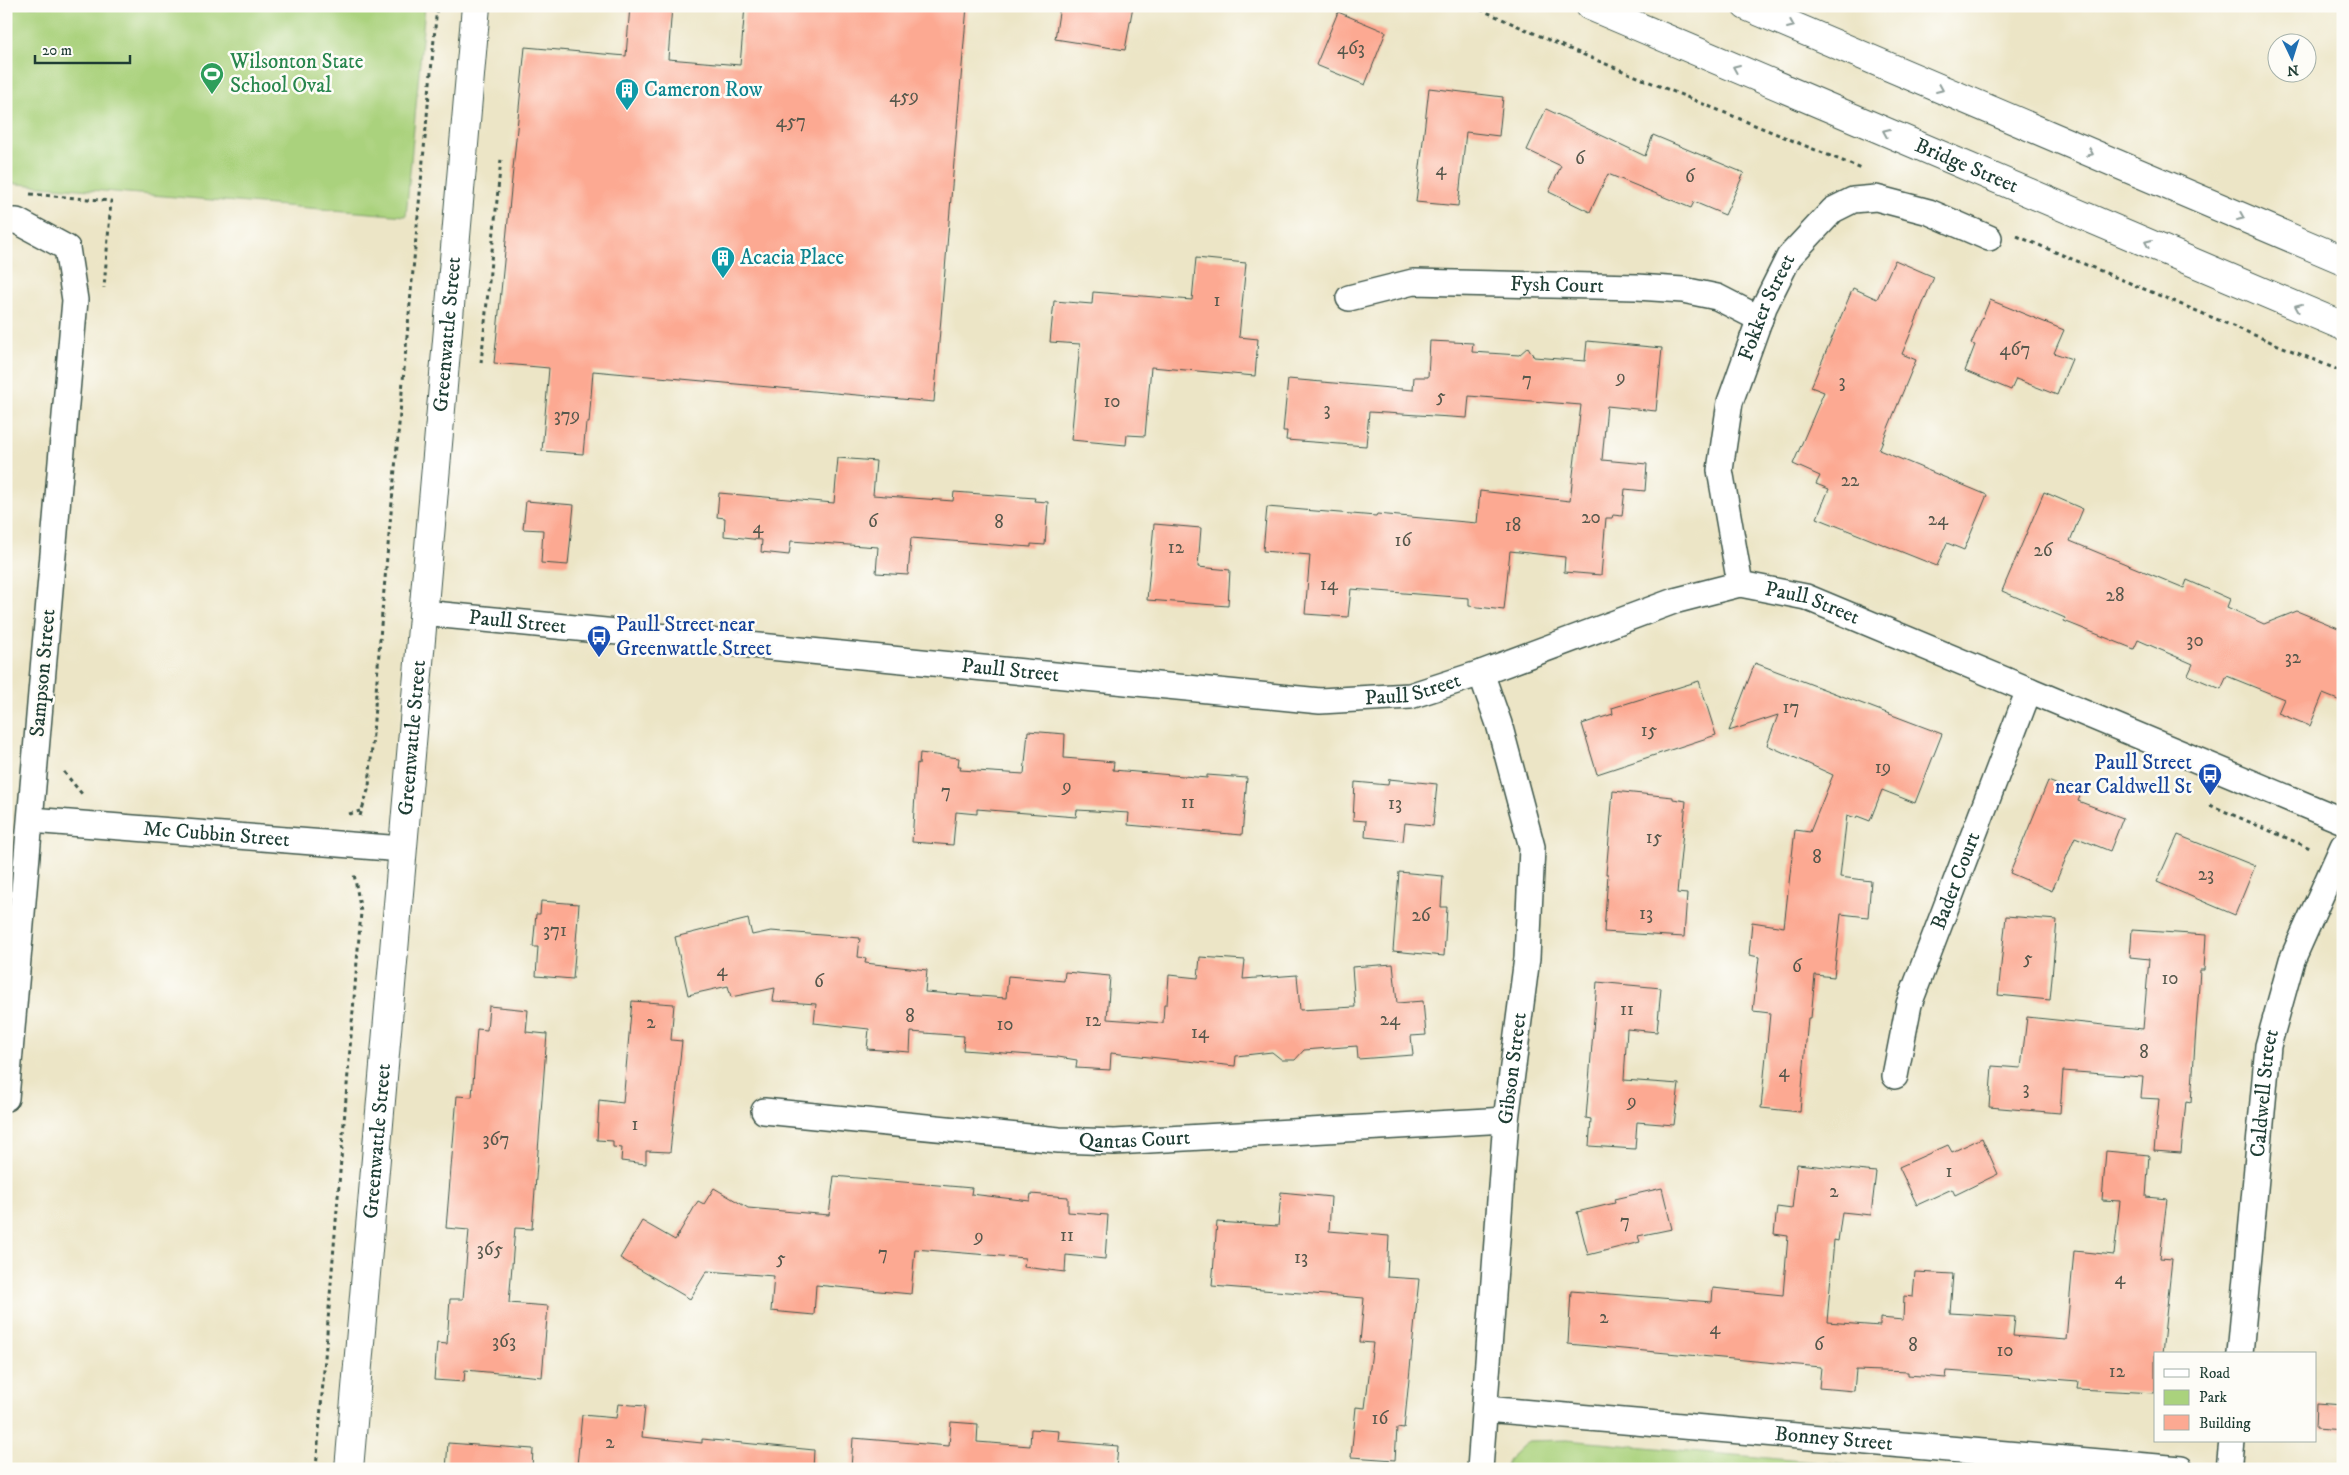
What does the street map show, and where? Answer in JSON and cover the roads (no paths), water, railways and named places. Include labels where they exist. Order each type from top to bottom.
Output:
[{"type":"main road","name":"Greenwattle Street","points":[[349,1469],[476,6]]},
{"type":"main road","name":"Bridge Street","points":[[1590,6],[2343,326]]},
{"type":"main road","points":[[1746,6],[2343,260]]},
{"type":"street","name":"Fokker Street","points":[[1740,584],[1720,470],[1730,402],[1764,307],[1789,257],[1814,228],[1833,210],[1852,200],[1876,198],[1928,212],[1988,238]]},
{"type":"street","name":"Sampson Street","points":[[6,221],[17,222],[67,248],[75,300],[6,1098]]},
{"type":"street","name":"Fysh Court","points":[[1349,298],[1413,282],[1637,287],[1683,290],[1716,297],[1760,319]]},
{"type":"street","name":"Paull Street","points":[[423,613],[1320,701],[1410,696],[1481,673],[1674,601],[1740,584],[1806,596],[2343,821]]},
{"type":"street","name":"Gibson Street","points":[[1480,1469],[1506,1120],[1527,958],[1532,848],[1499,724],[1481,673]]},
{"type":"street","name":"Bader Court","points":[[1895,1076],[1909,1004],[2029,690]]},
{"type":"street","name":"Mc Cubbin Street","points":[[31,820],[402,848]]},
{"type":"street","name":"Caldwell Street","points":[[2240,1352],[2268,1046],[2292,960],[2339,852]]},
{"type":"street","name":"Qantas Court","points":[[764,1111],[1059,1140],[1114,1142],[1506,1120]]},
{"type":"street","name":"Bonney Street","points":[[1485,1409],[2181,1469]]},
{"type":"street","points":[[2229,1469],[2232,1442]]},
{"type":"place","name":"Wilsonton State School Oval","points":[[212,95]]},
{"type":"place","name":"Cameron Row","points":[[627,111]]},
{"type":"place","name":"Acacia Place","points":[[723,279]]},
{"type":"place","name":"Paull Street near Greenwattle Street","points":[[599,658]]},
{"type":"place","name":"Paull Street near Caldwell St","points":[[2210,796]]}]
